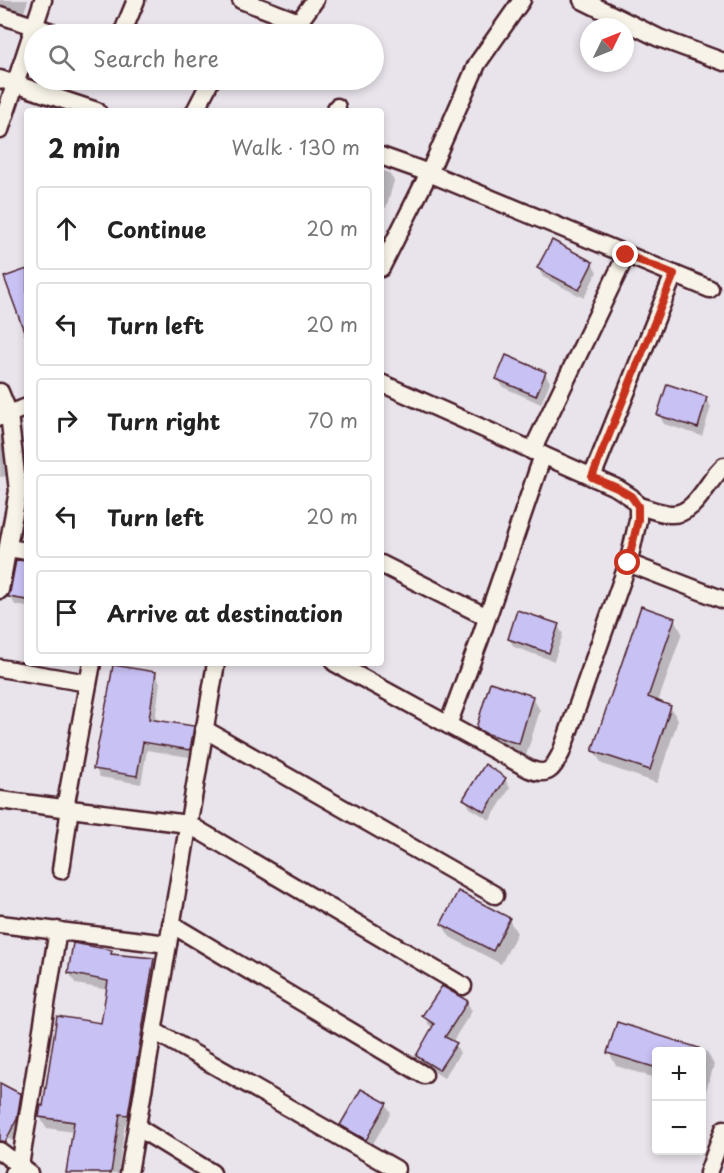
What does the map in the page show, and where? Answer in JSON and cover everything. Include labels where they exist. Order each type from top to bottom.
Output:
[{"type":"street","points":[[35,24],[43,0]]},
{"type":"street","points":[[126,24],[136,0]]},
{"type":"street","points":[[241,0],[299,22]]},
{"type":"street","points":[[297,24],[315,0]]},
{"type":"street","points":[[384,262],[429,173],[477,64],[522,0]]},
{"type":"street","points":[[582,0],[659,38],[724,62]]},
{"type":"street","points":[[0,15],[28,24]]},
{"type":"street","points":[[0,130],[8,82],[24,48]]},
{"type":"street","points":[[8,82],[24,87]]},
{"type":"street","points":[[33,90],[88,108]]},
{"type":"street","points":[[197,108],[206,90]]},
{"type":"street","points":[[384,157],[429,173],[710,289]]},
{"type":"street","points":[[448,725],[487,617],[538,453],[626,255]]},
{"type":"street","points":[[592,477],[674,274]]},
{"type":"street","points":[[340,666],[538,773],[547,772],[554,767],[561,753],[628,563],[638,520],[638,506],[631,496],[617,488],[384,385]]},
{"type":"street","points":[[0,392],[23,492],[0,590]]},
{"type":"street","points":[[5,416],[24,408]]},
{"type":"street","points":[[638,506],[671,514],[685,511],[696,502],[716,472],[724,466]]},
{"type":"street","points":[[8,549],[24,552]]},
{"type":"street","points":[[628,563],[724,600]]},
{"type":"street","points":[[384,566],[487,617]]},
{"type":"street","points":[[62,870],[67,808],[91,666]]},
{"type":"street","points":[[129,1173],[215,666]]},
{"type":"street","points":[[0,668],[88,683]]},
{"type":"street","points":[[204,729],[495,895]]},
{"type":"street","points":[[0,800],[188,824],[463,986]]},
{"type":"street","points":[[0,924],[168,944]]},
{"type":"street","points":[[171,924],[424,1075]]},
{"type":"street","points":[[21,1171],[58,930]]},
{"type":"street","points":[[154,1030],[396,1169]]},
{"type":"street","points":[[137,1127],[212,1173]]},
{"type":"street","points":[[708,1173],[724,1129]]},
{"type":"street","points":[[0,1151],[21,1171]]},
{"type":"building","points":[[552,240],[593,262],[579,290],[537,268]]},
{"type":"building","points":[[24,270],[24,331],[4,277]]},
{"type":"building","points":[[506,355],[546,372],[536,396],[496,379]]},
{"type":"building","points":[[667,384],[707,397],[698,428],[657,415]]},
{"type":"building","points":[[16,560],[24,561],[24,600],[8,597]]},
{"type":"building","points":[[641,606],[675,618],[648,697],[671,706],[650,770],[592,751]]},
{"type":"building","points":[[517,610],[559,624],[549,653],[508,639]]},
{"type":"building","points":[[113,666],[156,672],[149,719],[194,726],[190,750],[143,742],[137,776],[93,769]]},
{"type":"building","points":[[490,682],[533,696],[519,744],[476,728]]},
{"type":"building","points":[[485,764],[506,778],[485,812],[463,799]]},
{"type":"building","points":[[458,891],[510,918],[493,951],[441,924]]},
{"type":"building","points":[[73,943],[112,950],[111,954],[154,958],[128,1115],[120,1114],[111,1173],[66,1173],[74,1122],[39,1117],[41,1105],[43,1106],[57,1016],[101,1023],[108,981],[68,973]]},
{"type":"building","points":[[442,986],[468,1001],[445,1037],[457,1043],[439,1070],[416,1056],[434,1024],[422,1016]]},
{"type":"building","points":[[617,1022],[696,1047],[652,1047],[652,1066],[607,1053]]},
{"type":"building","points":[[0,1083],[21,1094],[17,1119],[5,1142],[0,1141]]},
{"type":"building","points":[[361,1089],[387,1103],[366,1140],[340,1125]]},
{"type":"route","points":[[626,255],[674,274],[592,477],[631,496],[638,506],[638,520],[628,563]]}]
